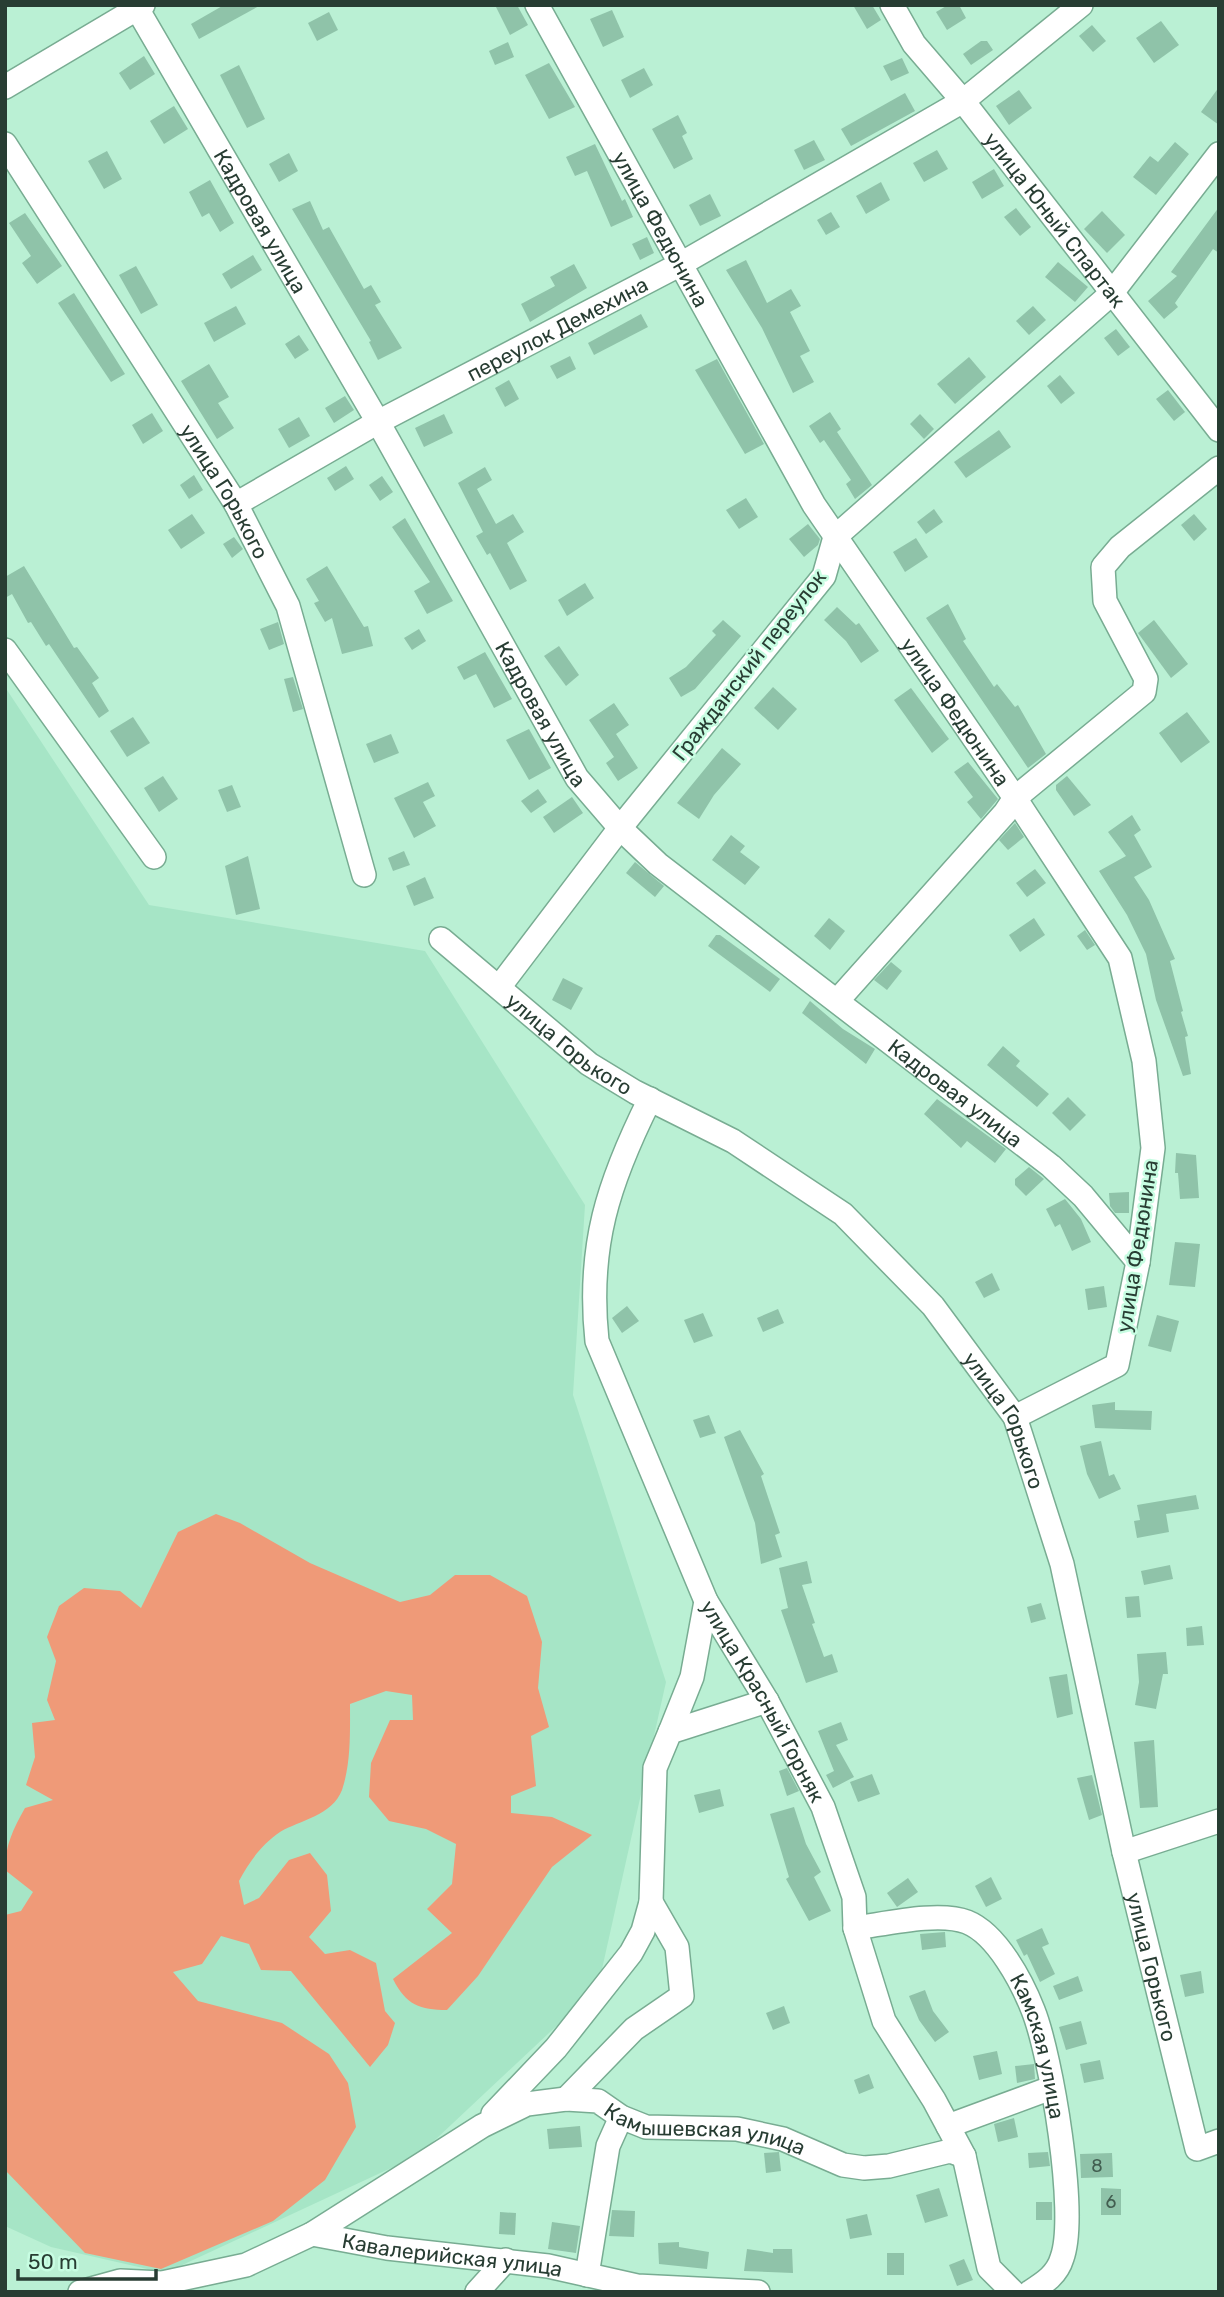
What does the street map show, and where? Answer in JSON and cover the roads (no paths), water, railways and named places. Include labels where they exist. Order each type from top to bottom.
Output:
[{"type":"street","name":"улица Федюнина","points":[[537,5],[814,505],[1016,798],[1120,958],[1144,1060],[1153,1148],[1138,1262],[1116,1365],[1015,1418]]},
{"type":"street","name":"улица Юный Спартак","points":[[892,5],[914,44],[963,101],[1219,430]]},
{"type":"street","name":"переулок Демехина","points":[[236,504],[377,422],[679,265],[963,101],[1081,5]]},
{"type":"street","points":[[5,87],[138,6]]},
{"type":"street","name":"Кадровая улица","points":[[138,6],[377,422],[577,778],[620,828],[658,864],[1051,1166],[1083,1196],[1138,1262]]},
{"type":"street","name":"улица Горького","points":[[5,144],[236,504],[288,606],[364,875]]},
{"type":"street","points":[[835,537],[1111,294],[1219,154]]},
{"type":"street","points":[[837,1001],[1016,798],[1144,692],[1146,679],[1105,601],[1103,567],[1121,547],[1219,468]]},
{"type":"street","name":"Гражданский переулок","points":[[500,986],[620,828],[824,576],[835,537]]},
{"type":"street","points":[[5,650],[154,857]]},
{"type":"street","name":"улица Горького","points":[[441,939],[500,986],[589,1064],[650,1100],[733,1141],[843,1214],[933,1306],[1015,1418],[1062,1564],[1124,1852],[1208,2145]]},
{"type":"street","name":"улица Красный Горняк","points":[[650,1100],[613,1179],[597,1247],[593,1300],[597,1341],[706,1601],[767,1701],[823,1807],[854,1897],[855,1928],[884,2021],[964,2156],[989,2268],[1013,2292]]},
{"type":"street","points":[[482,2126],[556,2048],[631,1953],[643,1931],[651,1902],[654,1768],[692,1677],[706,1601]]},
{"type":"street","points":[[670,1732],[767,1701]]},
{"type":"street","points":[[1124,1852],[1219,1821]]},
{"type":"street","points":[[566,2099],[634,2029],[682,1996],[677,1947],[651,1902]]},
{"type":"street","name":"Камская улица","points":[[855,1928],[948,1919],[966,1921],[985,1935],[1005,1957],[1034,2013],[1065,2164],[1067,2196],[1064,2254],[1059,2268],[1047,2281],[1030,2292]]},
{"type":"street","points":[[948,2126],[1051,2088]]},
{"type":"street","name":"Камышевская улица","points":[[80,2292],[120,2281],[162,2283],[246,2265],[312,2234],[482,2126],[527,2104],[566,2099],[598,2101],[621,2117],[646,2127],[737,2129],[783,2139],[843,2165],[864,2168],[889,2166],[950,2151],[964,2156]]},
{"type":"street","points":[[587,2275],[608,2146],[621,2117]]},
{"type":"street","name":"Кавалерийская улица","points":[[312,2234],[387,2248],[506,2260],[587,2275],[637,2289],[758,2292]]},
{"type":"street","points":[[477,2292],[506,2260]]}]
